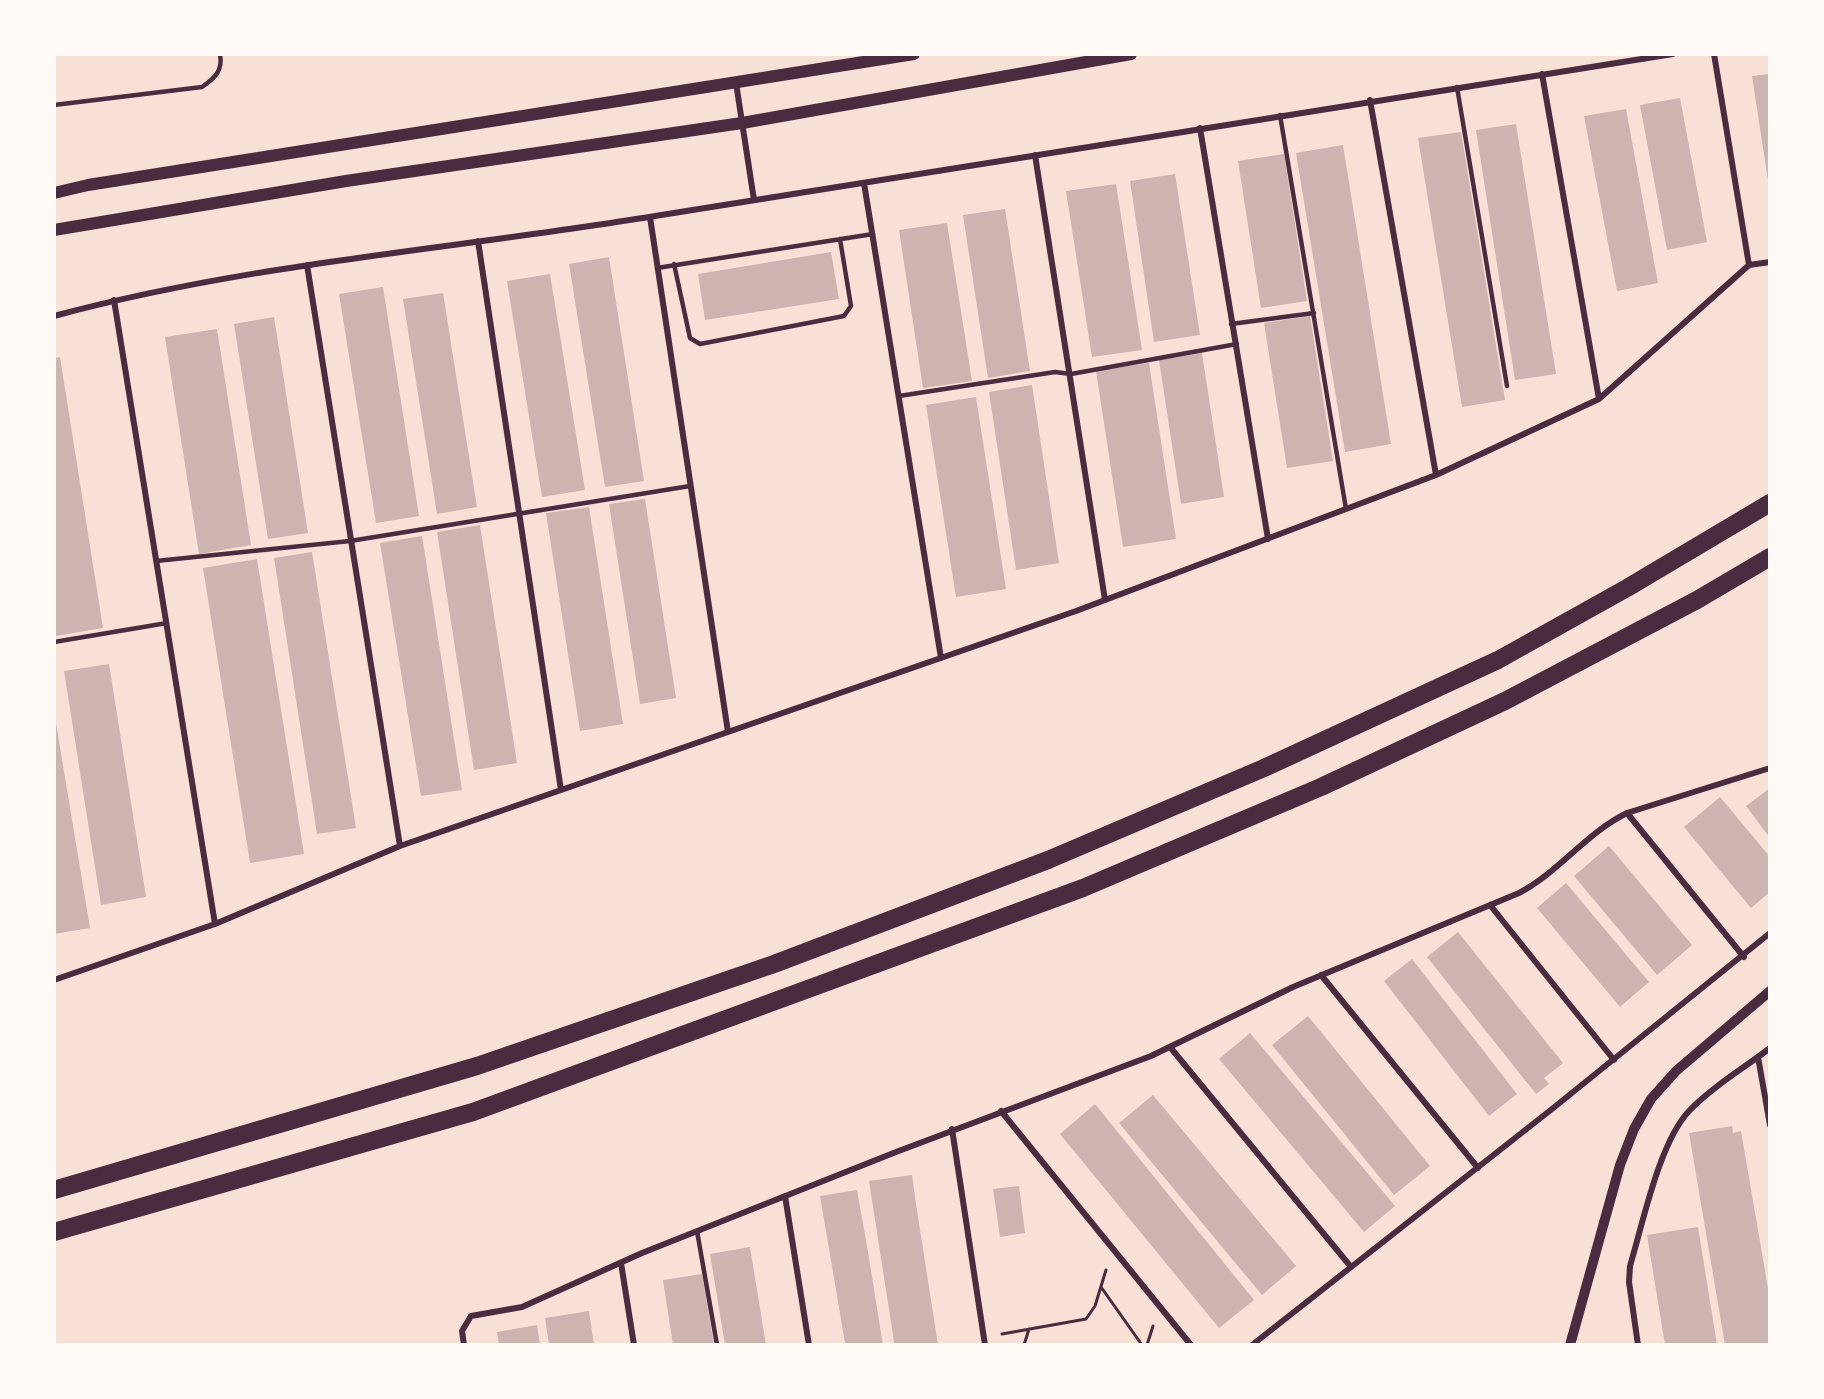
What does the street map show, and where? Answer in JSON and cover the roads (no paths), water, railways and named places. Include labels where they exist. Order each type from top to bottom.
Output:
[{"type":"highway","points":[[54,1190],[477,1066],[784,960],[1048,860],[1264,768],[1497,660],[1618,594],[1770,503]]},
{"type":"highway","points":[[54,1232],[473,1112],[1083,888],[1321,787],[1505,701],[1697,600],[1770,557]]},
{"type":"main road","points":[[54,193],[88,185],[914,54]]},
{"type":"main road","points":[[54,230],[346,180],[742,123],[1131,54]]},
{"type":"street","points":[[54,316],[114,300],[307,265],[650,217],[1370,100],[1673,54]]},
{"type":"street","points":[[1714,54],[1749,264]]},
{"type":"street","points":[[1542,74],[1599,399]]},
{"type":"street","points":[[736,83],[754,200]]},
{"type":"street","points":[[1370,100],[1436,475]]},
{"type":"street","points":[[1200,128],[1268,539]]},
{"type":"street","points":[[1035,154],[1105,600]]},
{"type":"street","points":[[864,183],[941,658]]},
{"type":"street","points":[[650,217],[728,732]]},
{"type":"street","points":[[478,242],[517,512],[561,790]]},
{"type":"street","points":[[54,980],[216,924],[400,846],[1105,600],[1436,475],[1599,399],[1749,264],[1770,262]]},
{"type":"street","points":[[307,265],[400,846]]},
{"type":"street","points":[[114,300],[216,924]]},
{"type":"street","points":[[464,1345],[462,1331],[471,1316],[522,1307],[697,1231],[952,1129],[1170,1047],[1322,975],[1532,886],[1594,833],[1627,813],[1770,768]]},
{"type":"street","points":[[1627,813],[1744,957]]},
{"type":"street","points":[[1490,905],[1614,1060]]},
{"type":"street","points":[[1252,1345],[1744,957],[1770,933]]},
{"type":"street","points":[[1322,975],[1478,1168]]},
{"type":"street","points":[[1570,1345],[1620,1165],[1634,1129],[1651,1099],[1676,1071],[1770,991]]},
{"type":"street","points":[[1170,1047],[1351,1267]]},
{"type":"street","points":[[1638,1345],[1629,1282],[1630,1266],[1664,1156],[1679,1123],[1690,1110],[1770,1048]]},
{"type":"street","points":[[1758,1058],[1770,1125]]},
{"type":"street","points":[[1001,1111],[1191,1345]]},
{"type":"street","points":[[952,1129],[985,1345]]},
{"type":"street","points":[[785,1196],[809,1345]]},
{"type":"street","points":[[621,1263],[633,1345]]},
{"type":"lane","points":[[54,105],[202,87],[216,77],[222,64],[220,54]]},
{"type":"lane","points":[[1457,87],[1507,386]]},
{"type":"lane","points":[[1280,115],[1347,509]]},
{"type":"lane","points":[[657,268],[873,234]]},
{"type":"lane","points":[[674,264],[688,332],[690,338],[700,344],[844,316],[851,306],[840,239]]},
{"type":"lane","points":[[1232,324],[1314,313]]},
{"type":"lane","points":[[899,396],[1055,372],[1071,374],[1237,344]]},
{"type":"lane","points":[[156,561],[350,541],[517,512],[690,486]]},
{"type":"lane","points":[[54,642],[167,623]]},
{"type":"lane","points":[[697,1231],[717,1345]]}]
